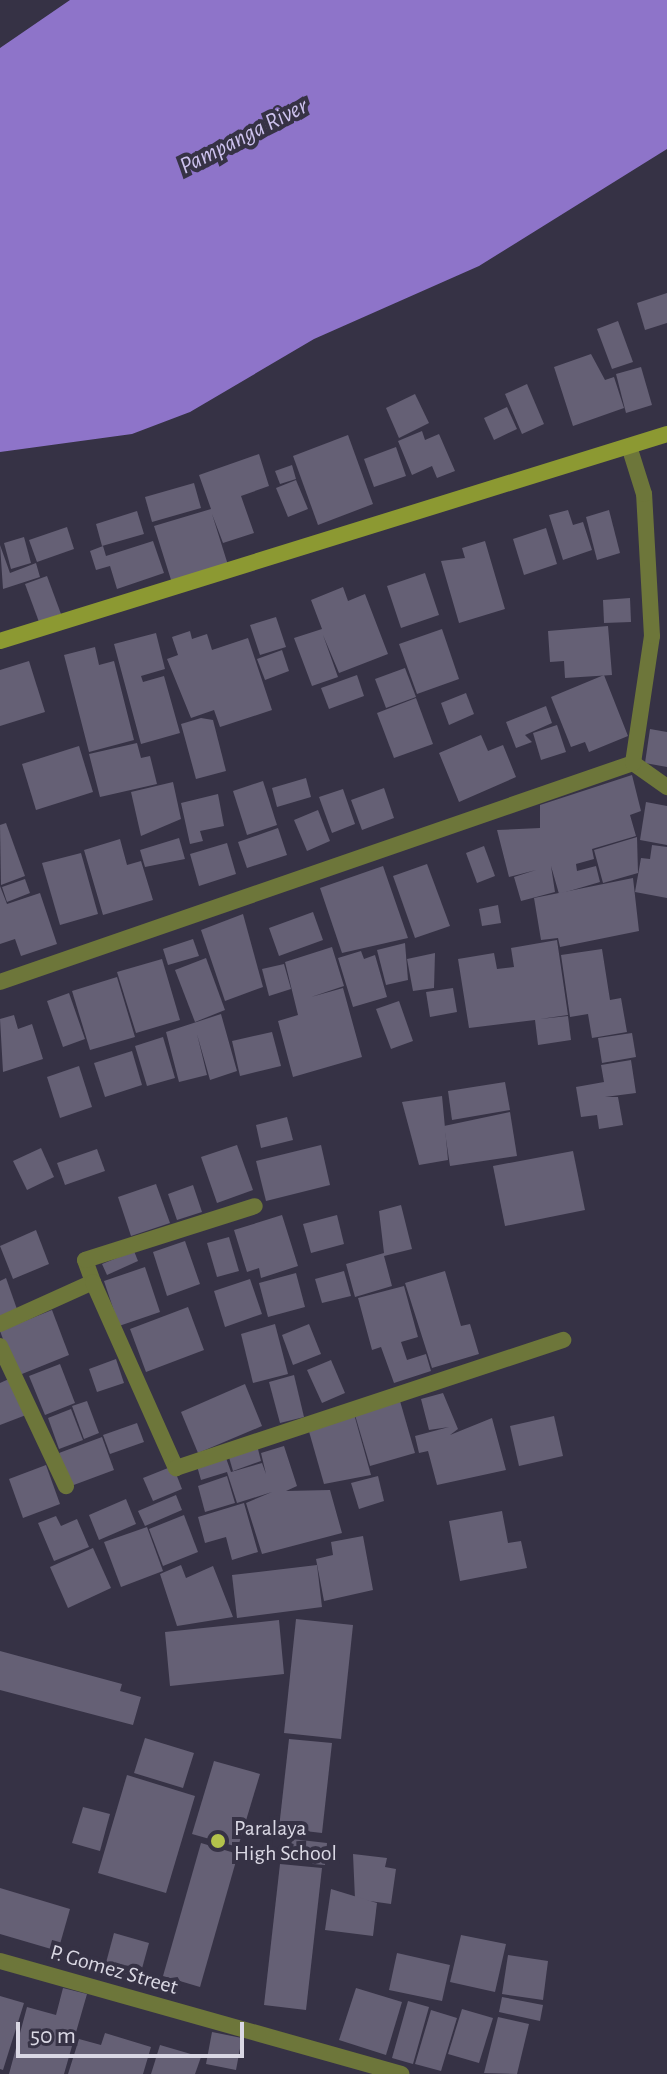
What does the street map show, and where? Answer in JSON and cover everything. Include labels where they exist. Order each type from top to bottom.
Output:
[{"type":"street","points":[[0,641],[667,434]]},
{"type":"street","points":[[629,446],[644,494],[652,636],[633,763]]},
{"type":"street","points":[[633,763],[667,787]]},
{"type":"street","points":[[0,982],[633,763]]},
{"type":"street","points":[[255,1206],[85,1260],[176,1468],[563,1340]]},
{"type":"street","points":[[0,1324],[93,1282]]},
{"type":"street","points":[[0,1346],[66,1486]]},
{"type":"street","name":"P. Gomez Street","points":[[0,1961],[401,2074]]},
{"type":"water","name":"Pampanga River","points":[[70,0],[667,0],[667,149],[479,266],[314,339],[190,412],[132,434],[0,452],[0,48]]},
{"type":"building","points":[[667,293],[667,323],[645,330],[637,303]]},
{"type":"building","points":[[618,321],[633,362],[612,369],[597,329]]},
{"type":"building","points":[[591,354],[605,380],[614,377],[624,408],[573,426],[554,367]]},
{"type":"building","points":[[641,367],[652,405],[626,413],[616,374]]},
{"type":"building","points":[[527,384],[544,424],[522,434],[505,394]]},
{"type":"building","points":[[415,394],[429,423],[399,438],[386,408]]},
{"type":"building","points":[[507,407],[517,429],[494,440],[484,418]]},
{"type":"building","points":[[422,431],[425,440],[439,434],[455,471],[437,478],[432,466],[412,475],[398,441]]},
{"type":"building","points":[[348,435],[373,504],[318,525],[293,456]]},
{"type":"building","points":[[396,447],[406,476],[374,487],[364,459]]},
{"type":"building","points":[[259,454],[269,486],[241,496],[254,533],[223,543],[212,514],[228,565],[172,583],[154,526],[211,509],[199,475]]},
{"type":"building","points":[[292,465],[296,479],[280,484],[275,471]]},
{"type":"building","points":[[296,480],[308,509],[288,517],[276,488]]},
{"type":"building","points":[[194,483],[201,508],[152,522],[145,497]]},
{"type":"building","points":[[568,510],[573,525],[583,522],[592,550],[563,560],[549,515]]},
{"type":"building","points":[[609,510],[620,553],[597,560],[586,517]]},
{"type":"building","points":[[137,511],[144,534],[102,546],[96,524]]},
{"type":"building","points":[[67,527],[74,549],[37,562],[29,540]]},
{"type":"building","points":[[546,528],[557,564],[524,575],[513,539]]},
{"type":"building","points":[[24,537],[31,563],[11,569],[4,543]]},
{"type":"building","points":[[153,541],[164,573],[117,589],[110,566],[96,570],[90,551],[103,546],[106,556]]},
{"type":"building","points":[[485,541],[505,609],[459,623],[441,561],[465,558],[462,548]]},
{"type":"building","points":[[0,545],[10,573],[36,563],[40,577],[3,589]]},
{"type":"building","points":[[425,573],[439,615],[401,628],[387,586]]},
{"type":"building","points":[[47,576],[61,614],[39,622],[25,584]]},
{"type":"building","points":[[343,587],[348,601],[365,594],[388,654],[339,673],[323,635],[338,677],[312,686],[294,638],[322,629],[311,600]]},
{"type":"building","points":[[630,598],[631,622],[604,623],[603,600]]},
{"type":"building","points":[[276,617],[286,647],[260,655],[250,625]]},
{"type":"building","points":[[608,626],[612,675],[565,678],[564,661],[550,662],[548,631]]},
{"type":"building","points":[[442,629],[459,679],[417,694],[399,644]]},
{"type":"building","points":[[190,631],[192,639],[207,634],[212,650],[248,638],[272,710],[220,727],[214,710],[191,718],[167,659],[178,655],[172,637]]},
{"type":"building","points":[[156,633],[165,669],[141,676],[143,682],[164,676],[180,733],[141,744],[114,644]]},
{"type":"building","points":[[95,647],[99,665],[114,661],[134,740],[89,752],[64,655]]},
{"type":"building","points":[[282,650],[289,671],[265,680],[257,659]]},
{"type":"building","points":[[29,661],[45,712],[0,726],[0,670]]},
{"type":"building","points":[[405,668],[416,697],[386,708],[375,679]]},
{"type":"building","points":[[357,675],[364,696],[329,709],[321,688]]},
{"type":"building","points":[[604,675],[628,736],[589,752],[585,742],[571,747],[551,697]]},
{"type":"building","points":[[466,693],[474,714],[449,725],[441,703]]},
{"type":"building","points":[[416,698],[433,744],[394,758],[377,713]]},
{"type":"building","points":[[546,706],[552,723],[525,735],[532,742],[516,748],[506,722]]},
{"type":"building","points":[[201,718],[213,720],[226,771],[196,779],[181,724]]},
{"type":"building","points":[[557,725],[566,752],[541,760],[533,733]]},
{"type":"building","points":[[650,729],[667,732],[667,767],[645,763]]},
{"type":"building","points":[[481,735],[488,751],[503,745],[516,777],[459,802],[439,753]]},
{"type":"building","points":[[137,743],[141,758],[150,756],[157,784],[100,797],[89,754]]},
{"type":"building","points":[[79,746],[93,792],[36,810],[22,764]]},
{"type":"building","points":[[632,775],[641,811],[630,815],[636,836],[592,849],[594,859],[576,864],[577,871],[596,866],[600,882],[559,894],[551,866],[555,892],[521,901],[514,877],[536,870],[509,877],[497,830],[540,828],[540,805]]},
{"type":"building","points":[[306,778],[311,797],[277,807],[272,788]]},
{"type":"building","points":[[263,781],[277,825],[247,835],[233,791]]},
{"type":"building","points":[[173,782],[181,819],[141,836],[131,792]]},
{"type":"building","points":[[384,788],[394,818],[362,830],[351,800]]},
{"type":"building","points":[[343,789],[355,824],[332,833],[319,797]]},
{"type":"building","points":[[218,794],[224,826],[200,831],[203,841],[190,844],[181,803]]},
{"type":"building","points":[[646,802],[667,806],[667,845],[640,840]]},
{"type":"building","points":[[318,810],[330,841],[307,851],[294,820]]},
{"type":"building","points":[[6,823],[25,876],[1,885],[0,825]]},
{"type":"building","points":[[278,828],[287,855],[247,868],[238,842]]},
{"type":"building","points":[[637,837],[638,873],[603,883],[594,850]]},
{"type":"building","points":[[179,838],[185,859],[145,867],[140,850]]},
{"type":"building","points":[[120,839],[127,865],[141,861],[153,900],[103,915],[84,850]]},
{"type":"building","points":[[227,843],[236,874],[199,886],[190,854]]},
{"type":"building","points":[[652,845],[667,847],[667,898],[635,892],[641,858],[650,859]]},
{"type":"building","points":[[484,846],[495,876],[477,883],[466,853]]},
{"type":"building","points":[[81,853],[98,914],[60,925],[42,863]]},
{"type":"building","points":[[427,864],[450,926],[415,938],[393,876]]},
{"type":"building","points":[[383,866],[408,938],[342,953],[320,888]]},
{"type":"building","points":[[633,878],[639,931],[560,947],[558,938],[541,940],[534,898]]},
{"type":"building","points":[[25,879],[30,893],[7,902],[2,887]]},
{"type":"building","points":[[0,886],[7,904],[40,893],[57,944],[21,956],[15,939],[0,944]]},
{"type":"building","points":[[498,905],[501,923],[482,926],[479,909]]},
{"type":"building","points":[[313,912],[323,940],[279,956],[269,928]]},
{"type":"building","points":[[243,914],[263,987],[225,1001],[201,930]]},
{"type":"building","points":[[193,939],[199,956],[168,965],[163,949]]},
{"type":"building","points":[[557,940],[568,1015],[540,1019],[568,1016],[571,1040],[538,1045],[535,1020],[469,1028],[458,959],[494,953],[497,969],[514,967],[511,948]]},
{"type":"building","points":[[405,943],[408,980],[386,985],[377,950]]},
{"type":"building","points":[[332,947],[344,986],[311,997],[343,988],[362,1057],[293,1077],[278,1021],[298,1015],[285,962]]},
{"type":"building","points":[[602,949],[610,1000],[621,998],[627,1032],[592,1038],[588,1014],[570,1017],[561,955]]},
{"type":"building","points":[[361,951],[364,959],[375,955],[387,997],[353,1007],[338,958]]},
{"type":"building","points":[[435,953],[434,988],[413,991],[407,959]]},
{"type":"building","points":[[206,958],[225,1010],[195,1022],[175,970]]},
{"type":"building","points":[[162,959],[180,1020],[136,1033],[117,972]]},
{"type":"building","points":[[284,964],[291,989],[269,996],[262,969]]},
{"type":"building","points":[[117,977],[135,1037],[90,1050],[72,991]]},
{"type":"building","points":[[453,988],[457,1012],[430,1017],[426,992]]},
{"type":"building","points":[[69,993],[85,1039],[63,1047],[47,1001]]},
{"type":"building","points":[[399,1001],[413,1041],[391,1049],[376,1009]]},
{"type":"building","points":[[221,1014],[237,1071],[210,1080],[197,1034],[207,1075],[179,1082],[166,1032]]},
{"type":"building","points":[[14,1015],[18,1029],[32,1024],[43,1059],[3,1072],[0,1019]]},
{"type":"building","points":[[272,1032],[281,1066],[240,1076],[232,1041]]},
{"type":"building","points":[[632,1033],[636,1057],[602,1063],[598,1038]]},
{"type":"building","points":[[163,1037],[175,1078],[147,1086],[135,1046]]},
{"type":"building","points":[[132,1051],[142,1085],[105,1097],[94,1063]]},
{"type":"building","points":[[631,1060],[636,1093],[605,1097],[618,1097],[623,1125],[599,1129],[597,1115],[581,1117],[576,1087],[604,1082],[601,1065]]},
{"type":"building","points":[[79,1066],[92,1107],[60,1118],[47,1077]]},
{"type":"building","points":[[505,1082],[510,1110],[452,1120],[448,1091]]},
{"type":"building","points":[[442,1096],[448,1160],[419,1165],[402,1102]]},
{"type":"building","points":[[510,1112],[517,1156],[450,1166],[444,1126]]},
{"type":"building","points":[[287,1117],[293,1140],[261,1148],[256,1125]]},
{"type":"building","points":[[237,1145],[253,1190],[217,1203],[201,1157]]},
{"type":"building","points":[[321,1145],[330,1185],[266,1201],[256,1161]]},
{"type":"building","points":[[41,1148],[54,1177],[27,1190],[13,1161]]},
{"type":"building","points":[[97,1149],[105,1171],[65,1185],[57,1163]]},
{"type":"building","points":[[573,1151],[585,1210],[505,1226],[493,1166]]},
{"type":"building","points":[[156,1184],[170,1223],[131,1236],[118,1197]]},
{"type":"building","points":[[193,1185],[202,1212],[177,1220],[168,1194]]},
{"type":"building","points":[[401,1205],[412,1249],[384,1256],[392,1286],[355,1297],[346,1264],[384,1253],[379,1211]]},
{"type":"building","points":[[282,1215],[298,1266],[261,1278],[259,1268],[247,1272],[234,1230]]},
{"type":"building","points":[[337,1215],[344,1244],[311,1253],[303,1224]]},
{"type":"building","points":[[36,1230],[49,1264],[13,1279],[0,1246]]},
{"type":"building","points":[[229,1237],[239,1271],[217,1277],[207,1243]]},
{"type":"building","points":[[185,1241],[200,1284],[167,1296],[153,1252]]},
{"type":"building","points":[[134,1251],[138,1261],[107,1275],[102,1264]]},
{"type":"building","points":[[145,1267],[160,1312],[119,1326],[104,1281]]},
{"type":"building","points":[[344,1271],[351,1296],[322,1303],[315,1279]]},
{"type":"building","points":[[445,1271],[461,1326],[470,1324],[479,1354],[432,1368],[405,1283]]},
{"type":"building","points":[[296,1273],[305,1307],[268,1317],[259,1283]]},
{"type":"building","points":[[6,1278],[18,1312],[0,1318],[0,1281]]},
{"type":"building","points":[[250,1279],[262,1314],[225,1327],[214,1291]]},
{"type":"building","points":[[404,1286],[418,1337],[401,1342],[407,1360],[426,1354],[431,1371],[394,1383],[381,1347],[372,1350],[358,1298]]},
{"type":"building","points":[[188,1307],[204,1350],[146,1372],[130,1329]]},
{"type":"building","points":[[52,1310],[69,1355],[17,1376],[0,1331]]},
{"type":"building","points":[[275,1324],[288,1374],[253,1383],[241,1334]]},
{"type":"building","points":[[309,1324],[321,1354],[293,1365],[282,1335]]},
{"type":"building","points":[[116,1359],[124,1383],[97,1392],[89,1369]]},
{"type":"building","points":[[331,1360],[345,1393],[322,1403],[307,1370]]},
{"type":"building","points":[[60,1364],[75,1403],[45,1415],[29,1376]]},
{"type":"building","points":[[294,1375],[304,1417],[280,1423],[269,1382]]},
{"type":"building","points":[[11,1378],[26,1415],[0,1425],[0,1383]]},
{"type":"building","points":[[245,1384],[262,1426],[198,1453],[181,1412]]},
{"type":"building","points":[[443,1393],[458,1429],[450,1435],[492,1418],[506,1470],[437,1485],[428,1451],[419,1453],[415,1436],[449,1427],[429,1430],[421,1399]]},
{"type":"building","points":[[87,1401],[99,1433],[84,1439],[72,1406]]},
{"type":"building","points":[[400,1401],[415,1453],[370,1466],[355,1415]]},
{"type":"building","points":[[71,1409],[83,1440],[59,1449],[48,1418]]},
{"type":"building","points":[[354,1414],[371,1475],[324,1484],[308,1428]]},
{"type":"building","points":[[554,1416],[563,1456],[519,1466],[510,1426]]},
{"type":"building","points":[[137,1423],[144,1442],[110,1454],[103,1435]]},
{"type":"building","points":[[102,1437],[114,1470],[71,1486],[59,1453]]},
{"type":"building","points":[[257,1445],[261,1461],[233,1471],[228,1454]]},
{"type":"building","points":[[284,1446],[297,1486],[286,1491],[330,1490],[342,1533],[262,1554],[246,1503],[272,1492],[237,1503],[227,1472],[201,1480],[197,1466],[226,1458],[231,1472],[262,1463],[266,1474],[261,1453]]},
{"type":"building","points":[[46,1465],[60,1504],[23,1518],[9,1479]]},
{"type":"building","points":[[173,1466],[182,1489],[153,1501],[143,1478]]},
{"type":"building","points":[[227,1476],[235,1503],[205,1512],[198,1486]]},
{"type":"building","points":[[378,1476],[384,1501],[359,1509],[351,1483]]},
{"type":"building","points":[[176,1495],[182,1510],[145,1526],[138,1511]]},
{"type":"building","points":[[126,1499],[136,1524],[99,1540],[89,1515]]},
{"type":"building","points":[[244,1503],[258,1552],[232,1560],[226,1537],[205,1543],[198,1517]]},
{"type":"building","points":[[502,1511],[508,1543],[521,1541],[527,1568],[460,1581],[449,1521]]},
{"type":"building","points":[[184,1515],[198,1552],[163,1566],[149,1529]]},
{"type":"building","points":[[56,1516],[61,1526],[77,1519],[89,1547],[54,1561],[38,1523]]},
{"type":"building","points":[[147,1527],[163,1571],[121,1587],[104,1542]]},
{"type":"building","points":[[363,1536],[373,1590],[324,1601],[316,1559],[333,1555],[331,1542]]},
{"type":"building","points":[[93,1548],[111,1588],[68,1608],[50,1567]]},
{"type":"building","points":[[181,1565],[186,1578],[213,1566],[233,1617],[177,1626],[160,1574]]},
{"type":"building","points":[[317,1565],[322,1607],[237,1618],[232,1575]]},
{"type":"building","points":[[296,1619],[353,1625],[341,1739],[284,1733]]},
{"type":"building","points":[[279,1620],[284,1674],[170,1686],[165,1632]]},
{"type":"building","points":[[0,1651],[122,1684],[120,1691],[141,1697],[133,1725],[0,1690]]},
{"type":"building","points":[[145,1738],[194,1753],[183,1788],[134,1773]]},
{"type":"building","points":[[289,1739],[332,1743],[322,1833],[279,1828]]},
{"type":"building","points":[[214,1761],[260,1774],[238,1847],[192,1834]]},
{"type":"building","points":[[127,1775],[195,1796],[166,1893],[98,1873]]},
{"type":"building","points":[[83,1807],[110,1814],[100,1851],[72,1843]]},
{"type":"building","points":[[292,1839],[327,1843],[325,1865],[289,1862]]},
{"type":"building","points":[[201,1843],[238,1854],[200,1987],[163,1976]]},
{"type":"building","points":[[353,1854],[387,1858],[385,1867],[396,1869],[391,1904],[355,1899]]},
{"type":"building","points":[[280,1864],[322,1868],[306,2010],[264,2005]]},
{"type":"building","points":[[0,1888],[70,1909],[58,1951],[0,1934]]},
{"type":"building","points":[[331,1889],[377,1903],[373,1936],[325,1930]]},
{"type":"building","points":[[114,1933],[149,1943],[138,1983],[103,1974]]},
{"type":"building","points":[[461,1935],[506,1944],[495,1992],[450,1982]]},
{"type":"building","points":[[397,1953],[450,1965],[442,2001],[389,1990]]},
{"type":"building","points":[[508,1955],[548,1961],[543,2000],[502,1994]]},
{"type":"building","points":[[63,1988],[87,1994],[64,2074],[9,2074],[27,2007],[56,2015]]},
{"type":"building","points":[[356,1988],[402,2002],[386,2055],[339,2040]]},
{"type":"building","points":[[0,1996],[24,2003],[3,2070],[0,2069]]},
{"type":"building","points":[[502,1997],[543,2005],[540,2021],[499,2012]]},
{"type":"building","points":[[408,2001],[429,2007],[413,2064],[392,2058]]},
{"type":"building","points":[[462,2009],[493,2018],[479,2063],[448,2054]]},
{"type":"building","points":[[431,2010],[457,2018],[441,2071],[415,2064]]},
{"type":"building","points":[[498,2017],[529,2024],[517,2074],[484,2073]]},
{"type":"building","points":[[212,2032],[242,2038],[236,2070],[206,2064]]},
{"type":"building","points":[[105,2033],[151,2047],[143,2074],[68,2074],[79,2039],[101,2045]]},
{"type":"building","points":[[160,2045],[201,2057],[195,2074],[151,2074]]},
{"type":"place","name":"Paralaya High School","points":[[218,1841]]}]
